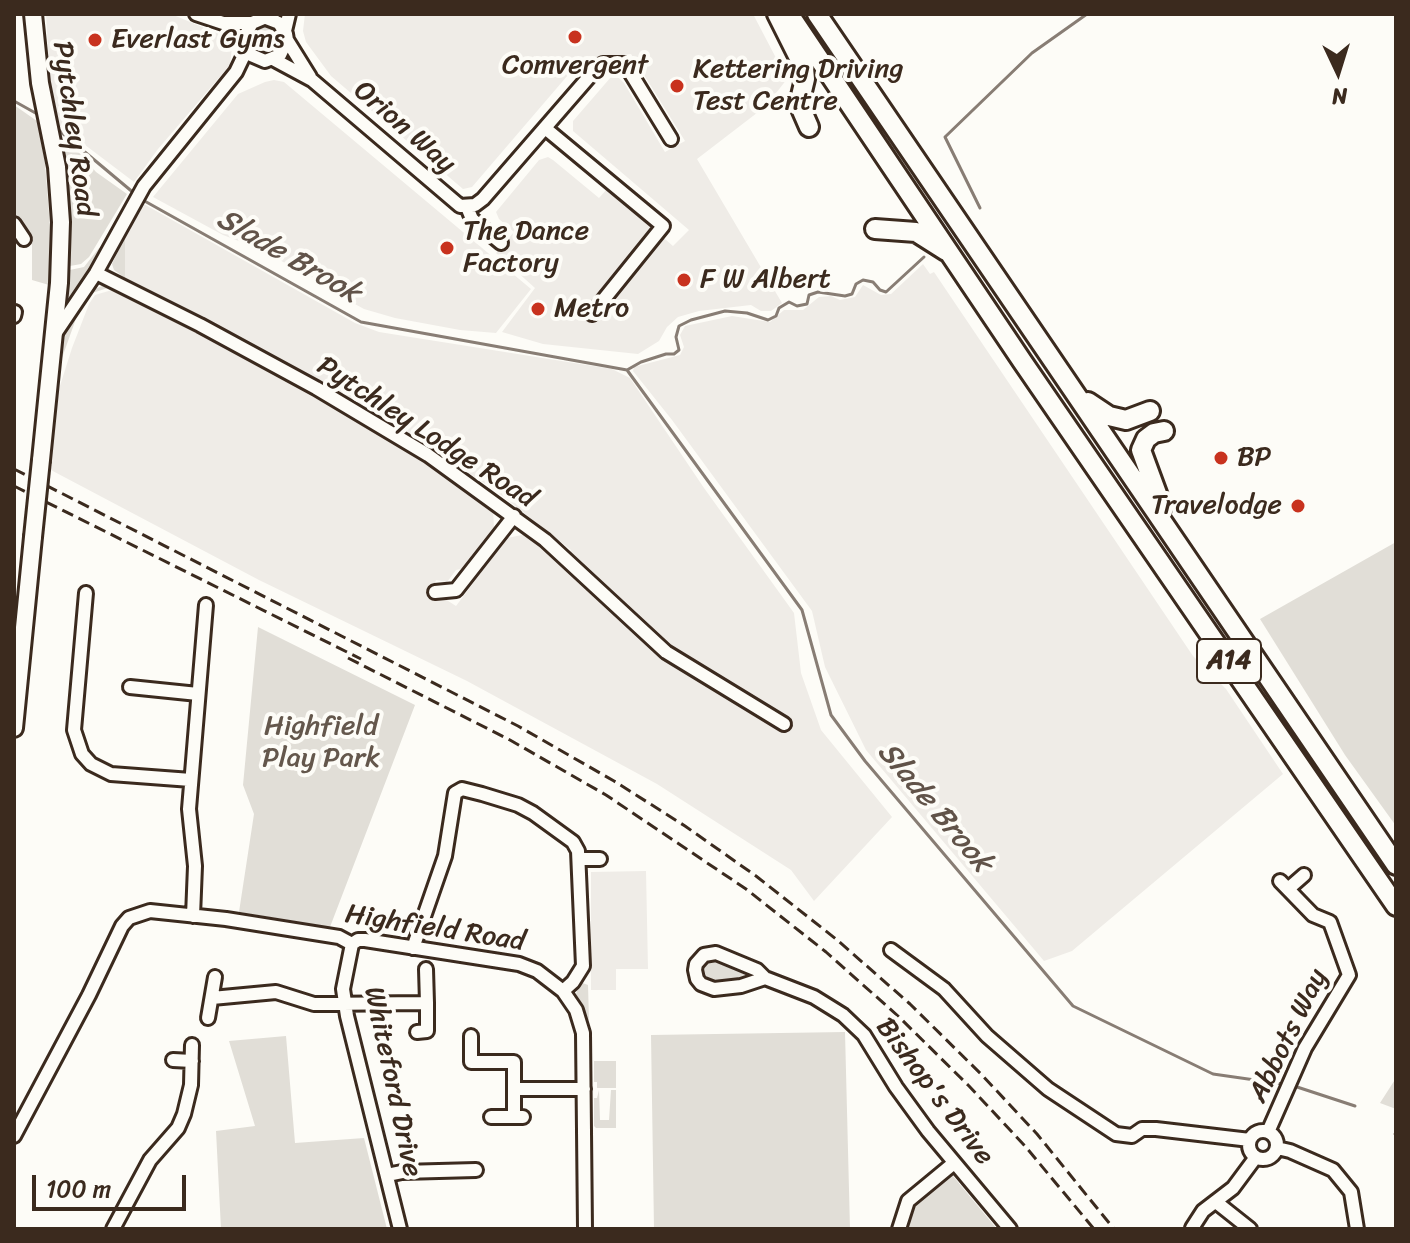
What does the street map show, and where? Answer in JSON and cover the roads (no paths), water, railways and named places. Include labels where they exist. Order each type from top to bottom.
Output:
[{"type":"highway","points":[[777,14],[804,68],[805,79],[799,104],[809,127]]},
{"type":"highway","name":"A14","points":[[789,14],[1022,361],[1396,906]]},
{"type":"highway","name":"A14","points":[[817,14],[1396,865]]},
{"type":"highway","points":[[875,229],[916,232],[952,254]]},
{"type":"highway","points":[[1076,393],[1109,416],[1126,420],[1150,411]]},
{"type":"highway","points":[[1164,431],[1146,439],[1141,450],[1171,531]]},
{"type":"main road","name":"Pytchley Road","points":[[14,728],[59,283],[61,222],[33,14]]},
{"type":"street","points":[[196,14],[223,23],[252,23],[270,16],[279,23],[286,36]]},
{"type":"street","points":[[236,72],[280,55],[289,14]]},
{"type":"street","points":[[223,23],[251,55],[269,60]]},
{"type":"street","points":[[52,340],[96,273],[144,186],[236,72],[246,46],[245,36],[252,23]]},
{"type":"street","name":"Orion Way","points":[[286,36],[312,80]]},
{"type":"street","name":"Orion Way","points":[[269,60],[312,80],[455,204],[467,207],[483,199],[595,70],[612,63],[623,64],[630,72],[671,139]]},
{"type":"street","points":[[545,128],[663,226],[592,314]]},
{"type":"street","name":"Orion Way","points":[[467,207],[472,219],[501,243]]},
{"type":"street","points":[[14,224],[24,239]]},
{"type":"street","name":"Pytchley Lodge Road","points":[[96,273],[205,327],[356,411],[449,469],[545,540],[666,652],[784,724]]},
{"type":"street","points":[[435,592],[456,590],[514,516]]},
{"type":"street","points":[[89,603],[74,730],[82,754],[91,764],[111,774],[191,780]]},
{"type":"street","points":[[193,916],[195,866],[188,822],[198,694],[198,620],[206,605]]},
{"type":"street","points":[[139,684],[198,694]]},
{"type":"street","points":[[413,948],[445,856],[457,790],[482,794],[533,813],[573,842],[581,859],[583,966],[563,991]]},
{"type":"street","points":[[581,859],[600,859]]},
{"type":"street","name":"Abbots Way","points":[[1268,1132],[1317,1027],[1349,975],[1330,922],[1313,915],[1284,885],[1304,875]]},
{"type":"street","name":"Highfield Road","points":[[14,1136],[122,926],[138,913],[150,911],[193,916],[339,937],[352,944],[358,940],[519,964],[537,971],[563,991],[576,1010],[583,1033],[585,1229]]},
{"type":"street","name":"Whiteford Drive","points":[[352,944],[343,989],[345,1003],[400,1229]]},
{"type":"street","points":[[891,950],[944,989],[1000,1047],[1048,1089],[1116,1134],[1132,1136],[1142,1129],[1156,1129],[1250,1140],[1259,1132],[1268,1132],[1276,1140],[1277,1148],[1268,1158],[1256,1157],[1250,1150],[1250,1140]]},
{"type":"street","name":"Bishop's Drive","points":[[765,978],[741,986],[714,989],[701,984],[695,970],[704,955],[716,953],[757,970],[765,978],[814,997],[856,1026],[906,1102],[1010,1229]]},
{"type":"street","points":[[426,969],[428,1032]]},
{"type":"street","points":[[208,1018],[215,977]]},
{"type":"street","points":[[212,998],[276,992],[314,1004],[427,1003]]},
{"type":"street","points":[[471,1036],[471,1062],[514,1062],[514,1089],[519,1117],[491,1117]]},
{"type":"street","points":[[113,1229],[150,1160],[178,1128],[189,1098],[192,1045]]},
{"type":"street","points":[[989,1057],[1000,1047]]},
{"type":"street","points":[[173,1060],[192,1061]]},
{"type":"street","points":[[514,1089],[584,1089]]},
{"type":"street","points":[[1277,1148],[1333,1170],[1351,1192],[1357,1229]]},
{"type":"street","points":[[1192,1228],[1203,1211],[1241,1180],[1256,1157]]},
{"type":"street","points":[[899,1229],[908,1201],[954,1163]]},
{"type":"street","points":[[387,1175],[476,1170]]},
{"type":"street","points":[[1216,1202],[1250,1229]]},
{"type":"waterway","name":"Slade Brook","points":[[980,208],[945,137],[1032,53],[1087,14]]},
{"type":"waterway","name":"Slade Brook","points":[[14,101],[39,115]]},
{"type":"waterway","name":"Slade Brook","points":[[55,127],[135,194]]},
{"type":"waterway","name":"Slade Brook","points":[[141,199],[361,322],[627,370],[641,362],[674,354],[679,350],[676,337],[679,326],[691,320],[725,311],[747,313],[768,320],[789,302],[797,306],[807,304],[809,295],[818,292],[845,296],[852,294],[856,284],[863,280],[873,282],[886,292],[924,257]]},
{"type":"waterway","name":"Slade Brook","points":[[627,370],[802,610],[831,715],[865,761],[1073,1006],[1213,1074],[1283,1084]]},
{"type":"waterway","name":"Slade Brook","points":[[1291,1085],[1355,1106]]},
{"type":"railway","points":[[14,469],[518,726],[685,826],[756,876],[836,939],[910,1004],[1037,1134],[1114,1229]]},
{"type":"railway","points":[[14,486],[361,659]]},
{"type":"railway","points":[[348,658],[510,740],[606,795],[746,889],[826,952],[898,1016],[1025,1146],[1094,1229]]},
{"type":"place","name":"Comvergent","points":[[575,37]]},
{"type":"place","name":"Everlast Gyms","points":[[95,40]]},
{"type":"place","name":"Kettering Driving Test Centre","points":[[677,86]]},
{"type":"place","name":"The Dance Factory","points":[[447,248]]},
{"type":"place","name":"F W Albert","points":[[684,280]]},
{"type":"place","name":"Metro","points":[[538,309]]},
{"type":"place","name":"BP","points":[[1221,458]]},
{"type":"place","name":"Travelodge","points":[[1298,506]]},
{"type":"park label","name":"Highfield Play Park","points":[[321,743]]}]
